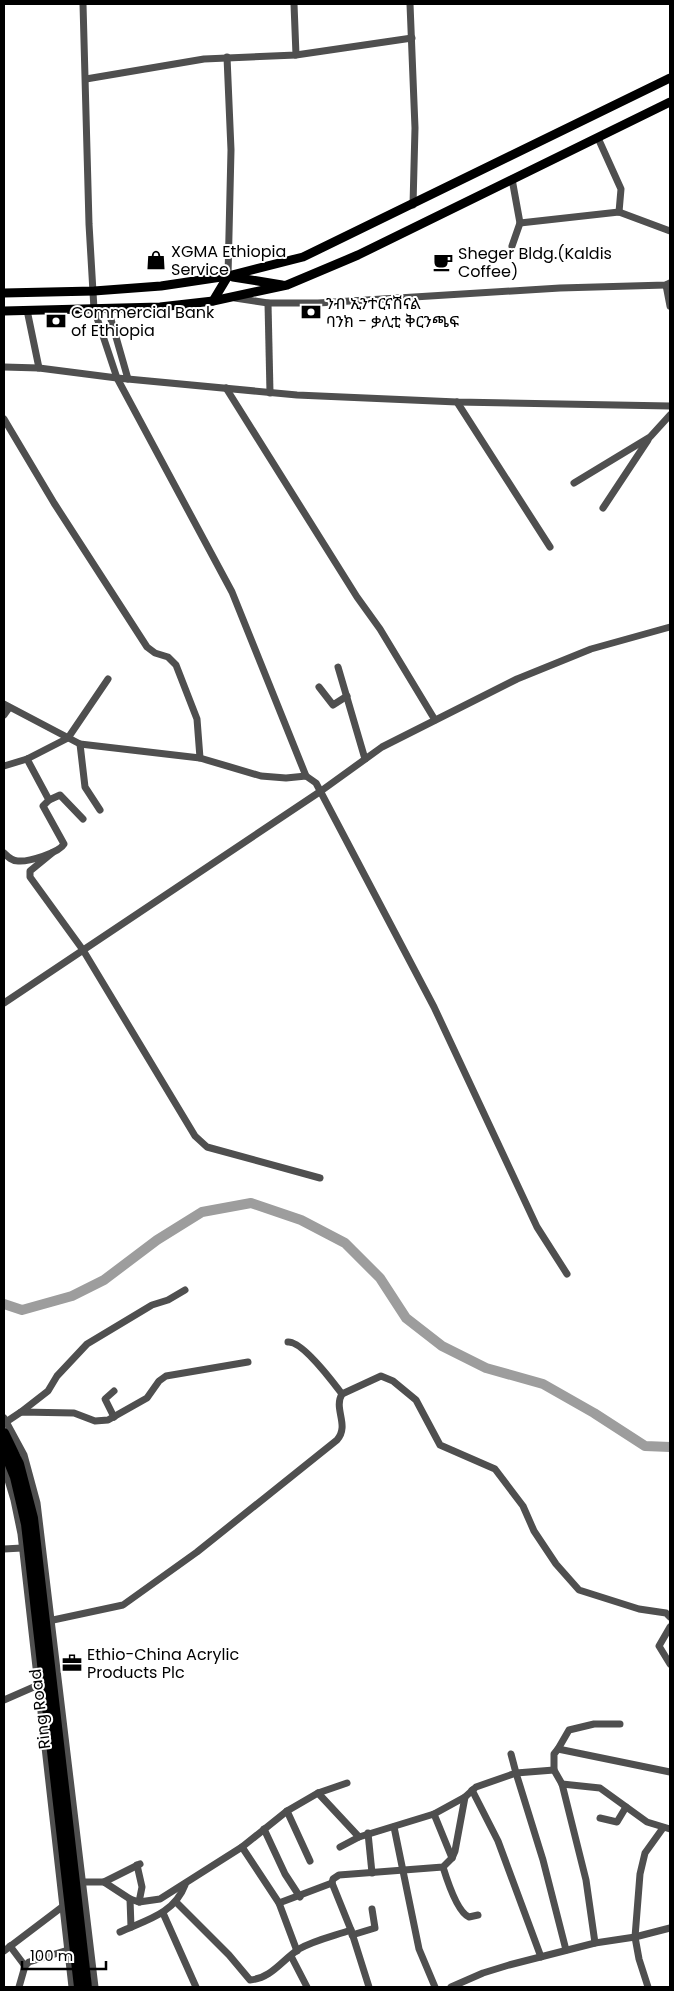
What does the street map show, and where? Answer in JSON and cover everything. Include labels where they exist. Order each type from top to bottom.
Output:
[{"type":"highway","name":"Ring Road","points":[[4,1433],[19,1464],[33,1518],[86,1987]]},
{"type":"highway","name":"Ring Road","points":[[4,1450],[16,1477],[26,1524],[79,1987]]},
{"type":"main road","points":[[4,293],[94,291],[161,286],[228,276],[304,257],[670,78]]},
{"type":"main road","points":[[4,311],[160,307],[213,301],[287,285],[342,263],[670,102]]},
{"type":"main road","points":[[228,276],[287,285]]},
{"type":"main road","points":[[213,301],[228,276]]},
{"type":"street","points":[[83,4],[89,224],[94,309],[117,378],[232,592],[306,776],[316,783],[321,791],[434,1007],[537,1227],[567,1274]]},
{"type":"street","points":[[294,4],[296,55]]},
{"type":"street","points":[[410,4],[415,128],[413,205]]},
{"type":"street","points":[[86,79],[227,57],[296,55],[412,38]]},
{"type":"street","points":[[227,57],[231,150],[228,276]]},
{"type":"street","points":[[598,138],[621,189],[619,212]]},
{"type":"street","points":[[512,179],[520,223],[512,246]]},
{"type":"street","points":[[520,223],[619,212],[670,231]]},
{"type":"street","points":[[233,297],[268,303],[318,303],[560,288],[668,284],[670,306]]},
{"type":"street","points":[[268,303],[270,393]]},
{"type":"street","points":[[108,309],[128,379]]},
{"type":"street","points":[[27,310],[39,368]]},
{"type":"street","points":[[4,367],[39,368],[117,378],[270,393],[457,402],[670,406]]},
{"type":"street","points":[[226,388],[357,597],[380,629],[434,720]]},
{"type":"street","points":[[457,402],[550,547]]},
{"type":"street","points":[[604,508],[650,438],[670,415]]},
{"type":"street","points":[[4,419],[54,504],[147,647],[155,654],[168,656],[176,665],[196,719],[200,758]]},
{"type":"street","points":[[574,483],[650,438]]},
{"type":"street","points":[[4,1003],[321,791],[365,759],[434,720],[518,679],[583,652],[642,633],[670,627]]},
{"type":"street","points":[[338,667],[365,759]]},
{"type":"street","points":[[4,766],[26,759],[68,738],[108,679]]},
{"type":"street","points":[[319,687],[333,705],[347,696]]},
{"type":"street","points":[[4,715],[6,706],[80,744],[200,758],[261,776],[286,778],[306,776]]},
{"type":"street","points":[[80,744],[85,787],[100,810]]},
{"type":"street","points":[[26,759],[49,800]]},
{"type":"street","points":[[83,819],[60,795],[49,800],[43,806],[64,844],[30,871],[30,877],[83,950],[200,1143],[320,1178]]},
{"type":"street","points":[[4,853],[11,859],[20,862],[52,853]]},
{"type":"street","points":[[95,1987],[53,1620],[37,1504],[24,1455],[5,1420],[21,1412],[48,1391],[57,1376],[87,1344],[152,1305],[168,1300],[185,1290]]},
{"type":"street","points":[[288,1342],[301,1346],[312,1360],[329,1376],[342,1394]]},
{"type":"street","points":[[21,1412],[74,1412],[95,1421],[114,1417],[146,1398],[159,1381],[166,1376],[248,1362]]},
{"type":"street","points":[[53,1620],[123,1605],[197,1552],[337,1440],[343,1430],[339,1400],[342,1394],[381,1376],[394,1381],[416,1400],[440,1445],[494,1468],[523,1506],[534,1531],[556,1564],[579,1590],[639,1609],[666,1613],[670,1617]]},
{"type":"street","points":[[114,1391],[105,1400],[114,1417]]},
{"type":"street","points":[[4,1467],[14,1500],[22,1548],[36,1686],[72,1987]]},
{"type":"street","points":[[4,1549],[22,1548]]},
{"type":"street","points":[[670,1628],[659,1646],[670,1664]]},
{"type":"street","points":[[4,1700],[36,1686]]},
{"type":"street","points":[[595,1943],[586,1880],[562,1784],[554,1770],[554,1754],[569,1730],[594,1724],[620,1724]]},
{"type":"street","points":[[558,1749],[670,1772]]},
{"type":"street","points":[[511,1754],[543,1860],[566,1950]]},
{"type":"street","points":[[340,1846],[368,1833],[434,1814],[465,1797],[472,1790],[516,1773],[554,1770]]},
{"type":"street","points":[[104,1882],[130,1899],[139,1902],[160,1899],[242,1847],[287,1811],[318,1793],[347,1783]]},
{"type":"street","points":[[562,1784],[600,1788],[647,1822],[667,1828],[642,1859],[635,1938],[639,1959],[648,1987]]},
{"type":"street","points":[[472,1790],[498,1841],[541,1957]]},
{"type":"street","points":[[318,1793],[359,1837]]},
{"type":"street","points":[[279,1903],[300,1897],[332,1883],[333,1879],[340,1875],[443,1867],[452,1858],[465,1797]]},
{"type":"street","points":[[600,1818],[617,1822],[626,1807]]},
{"type":"street","points":[[287,1811],[310,1861]]},
{"type":"street","points":[[434,1814],[452,1858]]},
{"type":"street","points":[[394,1827],[419,1949],[435,1987]]},
{"type":"street","points":[[264,1829],[285,1874],[300,1897]]},
{"type":"street","points":[[368,1833],[372,1873]]},
{"type":"street","points":[[242,1847],[279,1903],[297,1950]]},
{"type":"street","points":[[82,1882],[104,1882],[139,1864],[142,1887],[139,1902]]},
{"type":"street","points":[[443,1867],[449,1888],[464,1915],[469,1918],[478,1915]]},
{"type":"street","points":[[332,1883],[352,1932],[370,1987]]},
{"type":"street","points":[[120,1932],[163,1913],[177,1902],[185,1884]]},
{"type":"street","points":[[130,1899],[130,1927]]},
{"type":"street","points":[[177,1902],[229,1955],[250,1980],[275,1970],[297,1950],[352,1932],[375,1928],[372,1909]]},
{"type":"street","points":[[4,1951],[62,1907]]},
{"type":"street","points":[[163,1913],[196,1987]]},
{"type":"street","points":[[451,1987],[483,1973],[566,1950],[595,1943],[635,1938],[670,1928]]},
{"type":"street","points":[[10,1946],[25,1966]]},
{"type":"street","points":[[19,1987],[25,1966],[32,1960],[68,1950]]},
{"type":"street","points":[[291,1956],[307,1987]]},
{"type":"waterway","points":[[4,1304],[22,1310],[72,1296],[104,1280],[157,1240],[202,1212],[251,1203],[301,1220],[345,1243],[380,1278],[406,1318],[442,1346],[486,1368],[543,1384],[594,1413],[645,1446],[670,1447]]},
{"type":"place","name":"XGMA Ethiopia Service","points":[[156,260]]},
{"type":"place","name":"Sheger Bldg.(Kaldis Coffee)","points":[[443,262]]},
{"type":"place","name":"ንብ ኢንተርናሽናል ባንክ - ቃሊቲ ቅርንጫፍ","points":[[311,312]]},
{"type":"place","name":"Commercial Bank of Ethiopia","points":[[56,321]]},
{"type":"place","name":"Ethio-China Acrylic Products Plc","points":[[72,1663]]}]
